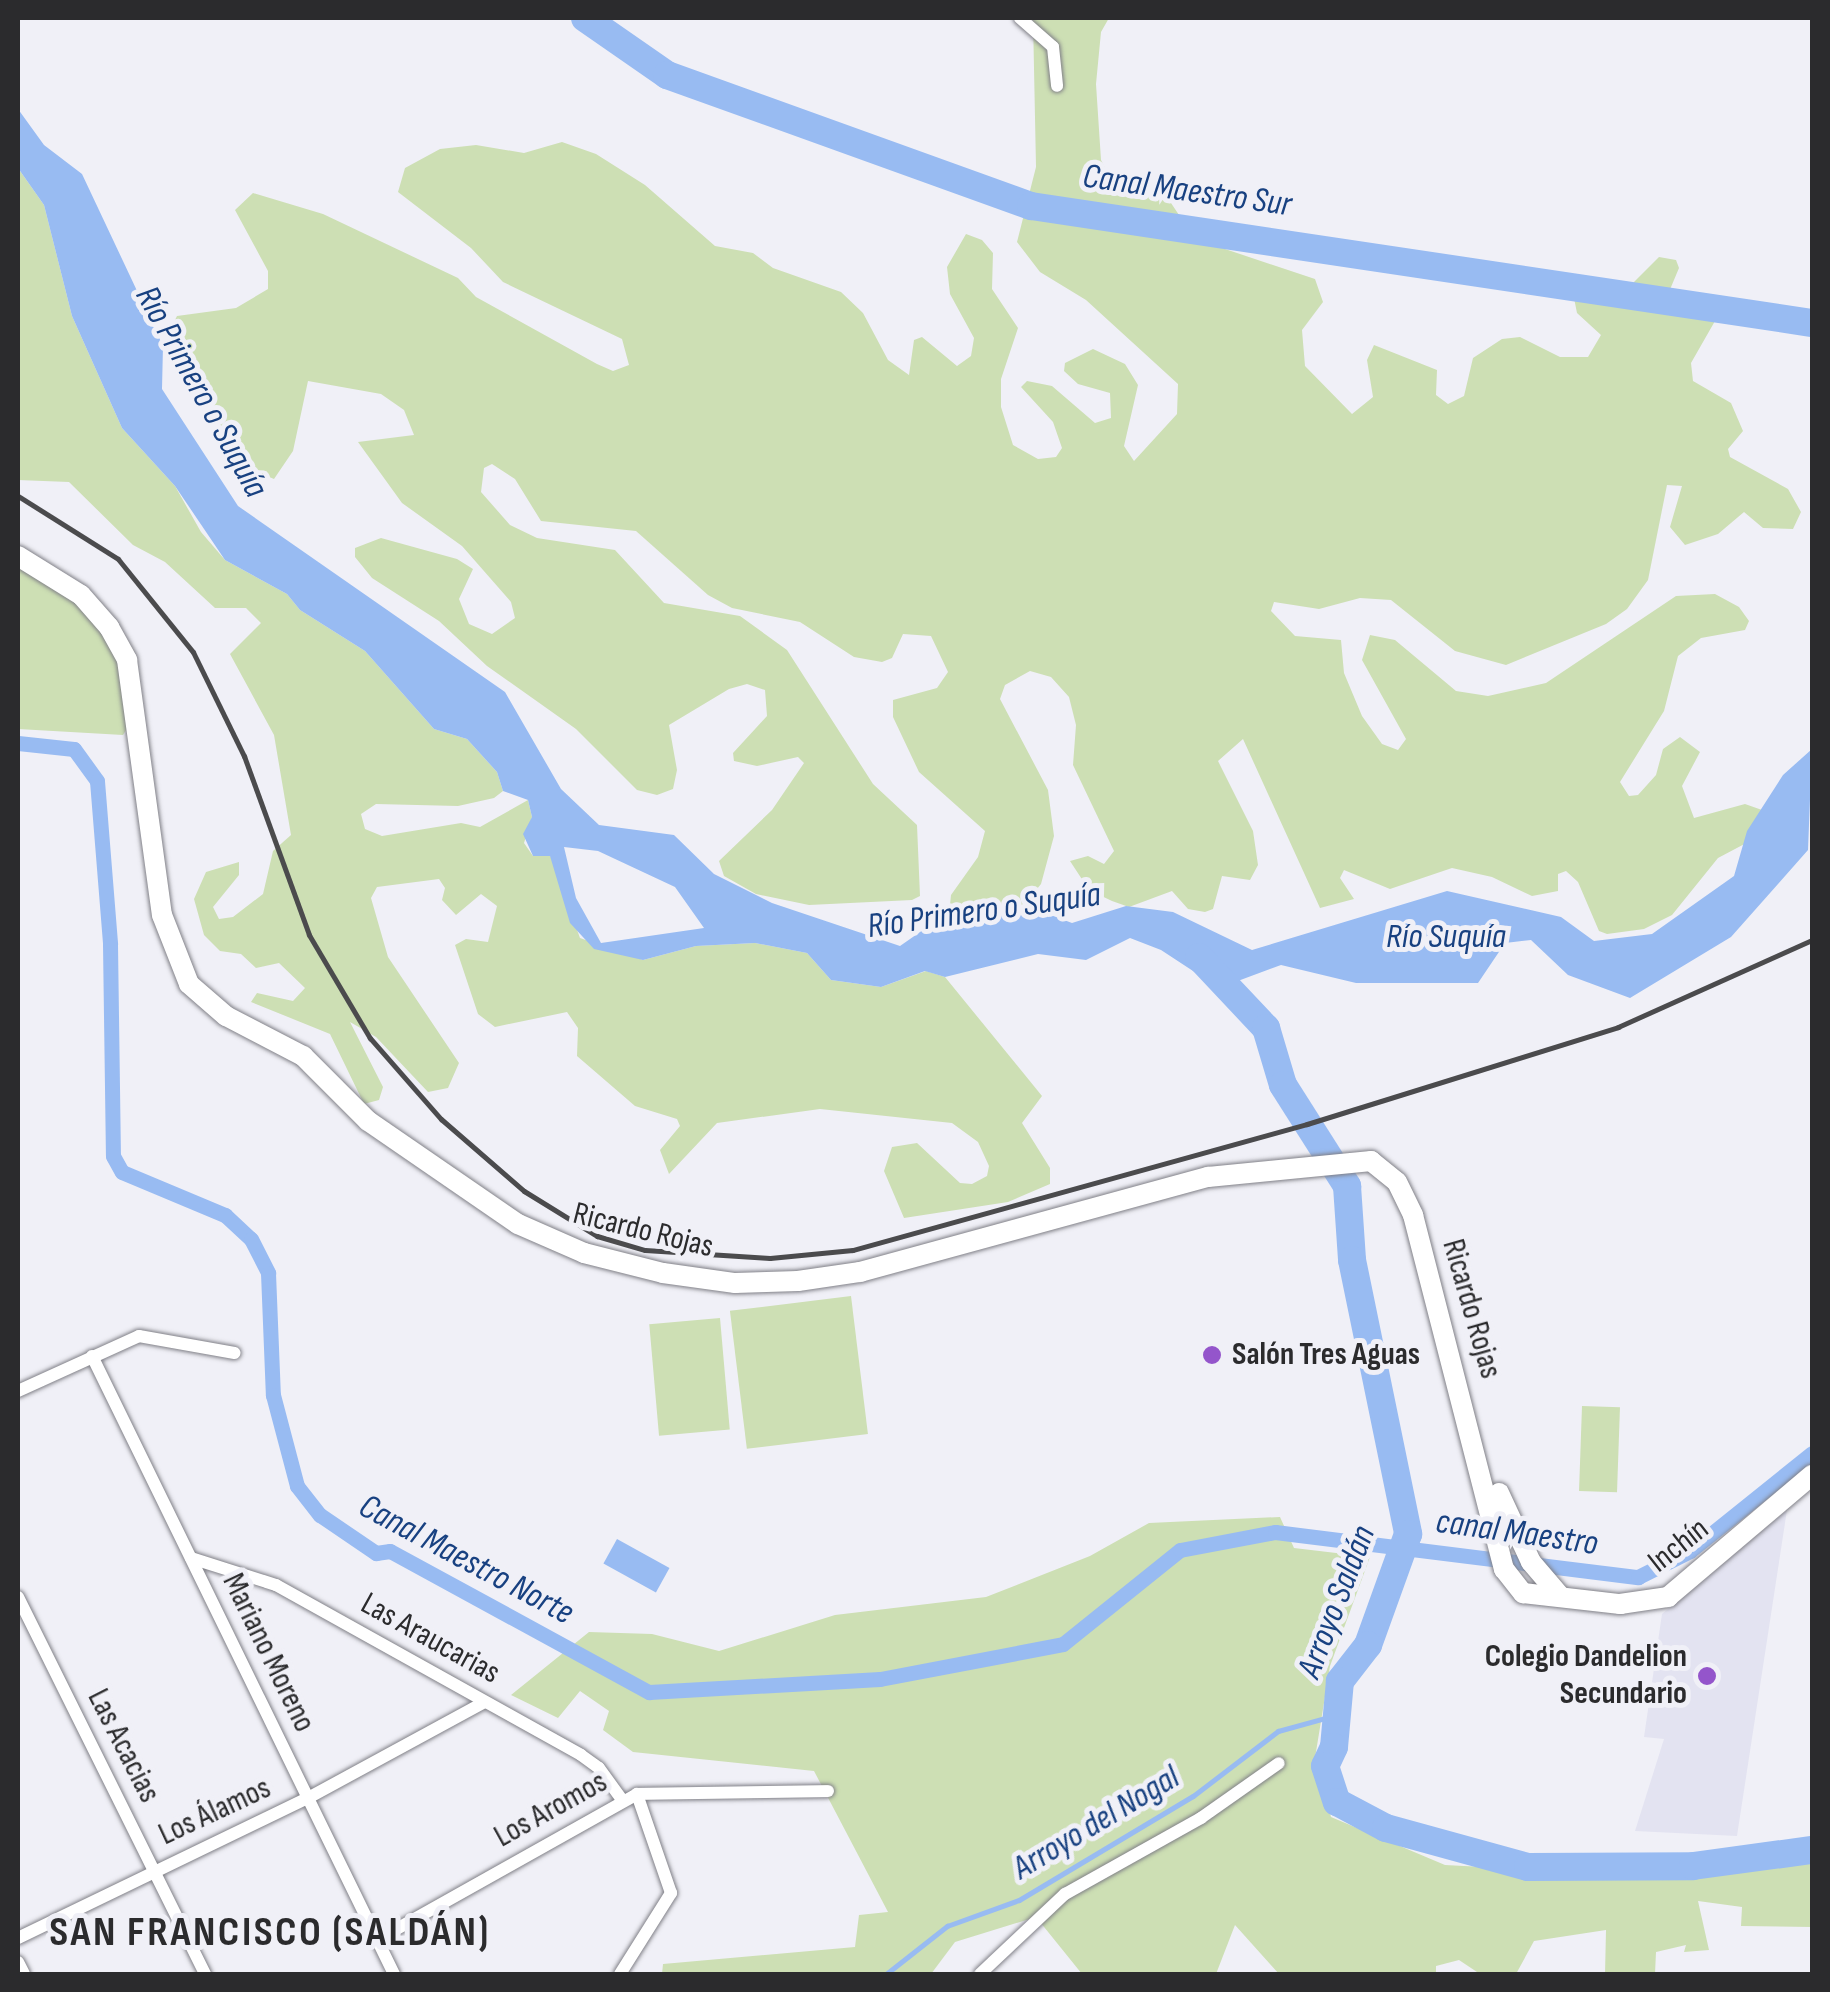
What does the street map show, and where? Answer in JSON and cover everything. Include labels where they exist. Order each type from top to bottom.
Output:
[{"type":"main road","name":"Ricardo Rojas","points":[[18,556],[96,610],[126,660],[162,915],[172,955],[189,984],[226,1016],[302,1056],[368,1122],[518,1224],[584,1252],[662,1274],[735,1283],[798,1281],[860,1272],[1208,1177],[1312,1170],[1361,1160],[1385,1170],[1406,1196],[1467,1406],[1531,1562],[1561,1598]]},
{"type":"main road","name":"Inchín","points":[[1561,1598],[1636,1604],[1668,1597],[1812,1475]]},
{"type":"street","points":[[1020,18],[1042,30],[1053,48],[1057,86]]},
{"type":"street","points":[[18,1390],[139,1336],[234,1353]]},
{"type":"street","name":"Mariano Moreno","points":[[92,1356],[394,1974]]},
{"type":"street","name":"Las Araucarias","points":[[191,1558],[276,1585],[485,1702],[599,1768],[623,1801]]},
{"type":"street","name":"Las Acacias","points":[[18,1596],[205,1974]]},
{"type":"street","name":"Los Álamos","points":[[18,1938],[308,1798],[485,1702]]},
{"type":"street","points":[[980,1974],[1065,1894],[1201,1818],[1279,1763]]},
{"type":"street","name":"Los Aromos","points":[[377,1940],[637,1794],[828,1791]]},
{"type":"street","points":[[620,1974],[671,1893],[637,1794]]},
{"type":"street","points":[[18,1962],[24,1974]]},
{"type":"shaded area","name":"Colegio Dandelion Secundario","points":[[1787,1510],[1737,1836],[1635,1831],[1664,1739],[1644,1737],[1662,1614]]},
{"type":"green space","points":[[1109,18],[1101,32],[1096,84],[1101,160],[1113,184],[1139,198],[1165,194],[1195,239],[1315,279],[1323,302],[1302,330],[1305,366],[1352,414],[1373,397],[1367,360],[1374,345],[1437,370],[1436,395],[1448,404],[1464,396],[1473,358],[1502,339],[1520,337],[1560,357],[1588,357],[1601,335],[1577,313],[1574,298],[1592,289],[1628,288],[1659,257],[1676,260],[1679,268],[1666,299],[1674,314],[1715,321],[1691,363],[1693,381],[1731,403],[1743,431],[1728,449],[1730,457],[1788,489],[1801,512],[1793,529],[1763,528],[1744,512],[1718,534],[1685,545],[1670,527],[1682,486],[1667,485],[1648,580],[1627,609],[1606,624],[1506,665],[1455,651],[1391,600],[1360,598],[1319,609],[1274,602],[1271,611],[1295,636],[1341,640],[1344,673],[1362,716],[1382,744],[1398,750],[1406,739],[1362,660],[1370,635],[1395,640],[1456,691],[1488,696],[1546,683],[1676,596],[1715,594],[1739,607],[1749,621],[1745,630],[1701,638],[1678,656],[1664,711],[1620,782],[1629,796],[1638,795],[1656,775],[1663,749],[1680,737],[1700,752],[1682,786],[1694,818],[1745,804],[1762,810],[1752,840],[1718,858],[1672,915],[1644,929],[1607,934],[1599,931],[1578,882],[1566,871],[1558,874],[1558,891],[1532,896],[1492,877],[1452,868],[1390,889],[1344,870],[1340,878],[1354,899],[1320,908],[1243,739],[1218,761],[1253,831],[1258,865],[1250,880],[1222,876],[1213,909],[1205,912],[1188,909],[1172,891],[1129,907],[1112,901],[1089,890],[1070,861],[1088,856],[1104,864],[1114,851],[1073,765],[1076,725],[1069,697],[1051,677],[1030,671],[1005,685],[1000,699],[1048,790],[1054,836],[1041,884],[1024,905],[963,915],[950,905],[951,895],[978,857],[985,831],[919,772],[893,717],[893,700],[937,688],[948,672],[931,636],[903,634],[892,658],[882,662],[854,657],[800,622],[732,608],[708,595],[636,531],[541,521],[515,479],[492,464],[484,468],[481,492],[510,525],[537,538],[615,550],[664,603],[740,616],[787,650],[873,784],[917,825],[920,896],[912,900],[809,905],[756,894],[724,876],[719,861],[772,810],[804,763],[798,757],[757,766],[734,761],[733,753],[767,716],[765,690],[747,684],[729,689],[669,725],[677,770],[673,789],[657,795],[637,790],[576,729],[487,666],[439,621],[372,578],[355,557],[355,548],[381,538],[457,559],[473,569],[459,599],[469,624],[492,634],[515,618],[511,602],[462,546],[402,503],[358,442],[414,435],[404,410],[381,394],[308,381],[293,451],[274,479],[248,468],[193,392],[173,324],[177,316],[236,308],[268,289],[268,271],[235,210],[253,193],[323,214],[458,278],[476,297],[597,364],[613,371],[629,365],[622,339],[503,282],[471,248],[398,192],[405,168],[440,149],[476,145],[524,153],[562,142],[596,154],[645,185],[715,246],[753,253],[773,268],[841,292],[863,313],[888,360],[909,375],[914,340],[922,337],[957,366],[971,356],[974,338],[950,294],[947,267],[966,234],[982,240],[993,253],[992,289],[1018,328],[1001,379],[1001,407],[1013,445],[1038,459],[1056,457],[1062,448],[1053,422],[1021,387],[1027,381],[1052,386],[1095,423],[1111,418],[1110,393],[1078,384],[1064,371],[1065,363],[1093,349],[1125,364],[1138,385],[1124,446],[1134,461],[1177,414],[1178,384],[1086,300],[1040,272],[1017,242],[1036,167],[1033,19]]},
{"type":"green space","points":[[18,168],[44,205],[72,316],[122,428],[175,486],[201,532],[225,560],[287,594],[300,610],[365,651],[434,729],[467,739],[497,772],[503,791],[494,798],[458,806],[376,804],[361,814],[365,829],[382,836],[461,823],[480,827],[528,800],[532,817],[524,843],[533,856],[550,855],[580,938],[643,960],[696,946],[755,943],[807,953],[831,980],[881,987],[926,971],[945,977],[1042,1096],[1022,1123],[1050,1168],[1050,1184],[1008,1202],[904,1218],[884,1171],[892,1147],[917,1143],[960,1183],[972,1184],[987,1176],[989,1166],[978,1142],[952,1123],[820,1109],[717,1123],[669,1174],[660,1150],[680,1126],[677,1119],[635,1106],[577,1056],[578,1028],[567,1012],[495,1027],[478,1014],[455,945],[466,939],[488,942],[497,906],[481,894],[456,915],[442,900],[445,888],[439,879],[377,887],[371,898],[388,957],[459,1063],[448,1088],[428,1092],[376,1037],[350,1022],[383,1087],[379,1100],[364,1104],[330,1034],[251,1002],[257,993],[293,1001],[305,988],[279,963],[256,968],[241,954],[220,951],[204,935],[194,899],[206,872],[239,862],[239,875],[213,907],[219,919],[233,917],[263,894],[273,851],[291,835],[274,735],[230,654],[261,623],[246,608],[215,608],[165,562],[133,545],[69,482],[18,480]]},
{"type":"green space","points":[[18,563],[79,605],[112,646],[124,672],[131,722],[123,735],[18,729]]},
{"type":"green space","points":[[851,1296],[868,1434],[747,1449],[730,1311]]},
{"type":"green space","points":[[720,1318],[730,1430],[659,1436],[649,1324]]},
{"type":"green space","points":[[1582,1406],[1620,1407],[1617,1492],[1579,1491]]},
{"type":"green space","points":[[1280,1517],[1294,1548],[1370,1557],[1330,1666],[1315,1758],[1331,1817],[1445,1865],[1619,1874],[1812,1862],[1812,1927],[1741,1926],[1742,1907],[1698,1901],[1709,1950],[1684,1952],[1686,1945],[1656,1952],[1655,1974],[1605,1974],[1606,1930],[1534,1941],[1516,1974],[1480,1974],[1459,1960],[1436,1966],[1436,1974],[1279,1974],[1235,1925],[1216,1974],[1082,1974],[1036,1917],[955,1942],[931,1974],[662,1974],[663,1964],[855,1947],[859,1915],[888,1912],[814,1771],[633,1752],[603,1730],[609,1711],[580,1691],[558,1718],[511,1695],[589,1632],[652,1634],[719,1651],[835,1615],[986,1597],[1090,1556],[1149,1523]]},
{"type":"water","name":"Río Suquía","points":[[18,109],[44,145],[82,174],[163,346],[162,389],[238,506],[505,692],[561,789],[599,825],[674,835],[714,874],[772,903],[900,946],[943,916],[970,920],[1032,908],[1072,923],[1126,906],[1173,912],[1252,950],[1447,891],[1561,917],[1594,941],[1652,934],[1734,876],[1747,831],[1783,775],[1812,749],[1808,850],[1731,937],[1630,998],[1568,975],[1531,940],[1505,943],[1478,983],[1356,983],[1281,965],[1219,988],[1161,950],[1130,938],[1086,960],[1038,954],[945,977],[925,971],[881,987],[831,980],[807,953],[755,943],[696,946],[643,960],[594,949],[570,923],[550,856],[533,856],[523,834],[532,817],[528,800],[503,791],[497,772],[467,739],[434,729],[365,651],[300,610],[287,594],[225,560],[175,486],[122,428],[72,316],[44,205],[18,168]],"holes":[[[564,847],[598,851],[675,887],[704,928],[601,943],[576,898]]]},
{"type":"water","points":[[617,1539],[669,1568],[656,1593],[603,1563]]},
{"type":"waterway","name":"Canal Maestro Sur","points":[[585,18],[667,75],[1031,206],[1812,323]]},
{"type":"waterway","name":"Canal Maestro Norte","points":[[18,743],[74,749],[97,781],[110,944],[113,1156],[122,1172],[225,1215],[251,1239],[268,1273],[273,1395],[297,1486],[320,1515],[376,1553],[390,1551],[649,1692],[880,1679],[1063,1644],[1180,1550],[1275,1532],[1638,1577],[1690,1551],[1812,1453]]},
{"type":"waterway","name":"Arroyo Saldán","points":[[1199,957],[1266,1028],[1283,1085],[1347,1186],[1352,1260],[1408,1534],[1368,1645],[1340,1681],[1334,1747],[1325,1766],[1337,1802],[1386,1828],[1528,1867],[1693,1866],[1812,1850]]},
{"type":"waterway","name":"Arroyo del Nogal","points":[[886,1974],[947,1926],[1019,1900],[1193,1796],[1278,1731],[1332,1716]]},
{"type":"railway","points":[[18,496],[118,559],[193,652],[244,756],[309,935],[370,1038],[441,1119],[524,1191],[597,1236],[645,1250],[770,1258],[853,1250],[1307,1124],[1618,1027],[1812,940]]},
{"type":"place","name":"Salón Tres Aguas","points":[[1212,1355]]},
{"type":"place","name":"Colegio Dandelion Secundario","points":[[1707,1676]]},
{"type":"district","name":"SAN FRANCISCO (SALDÁN)","points":[[270,1933]]},
{"type":"water label","name":"Río Primero o Suquía","points":[[201,392]]},
{"type":"water label","name":"Río Primero o Suquía","points":[[984,911]]},
{"type":"water label","name":"canal Maestro","points":[[1517,1533]]}]
